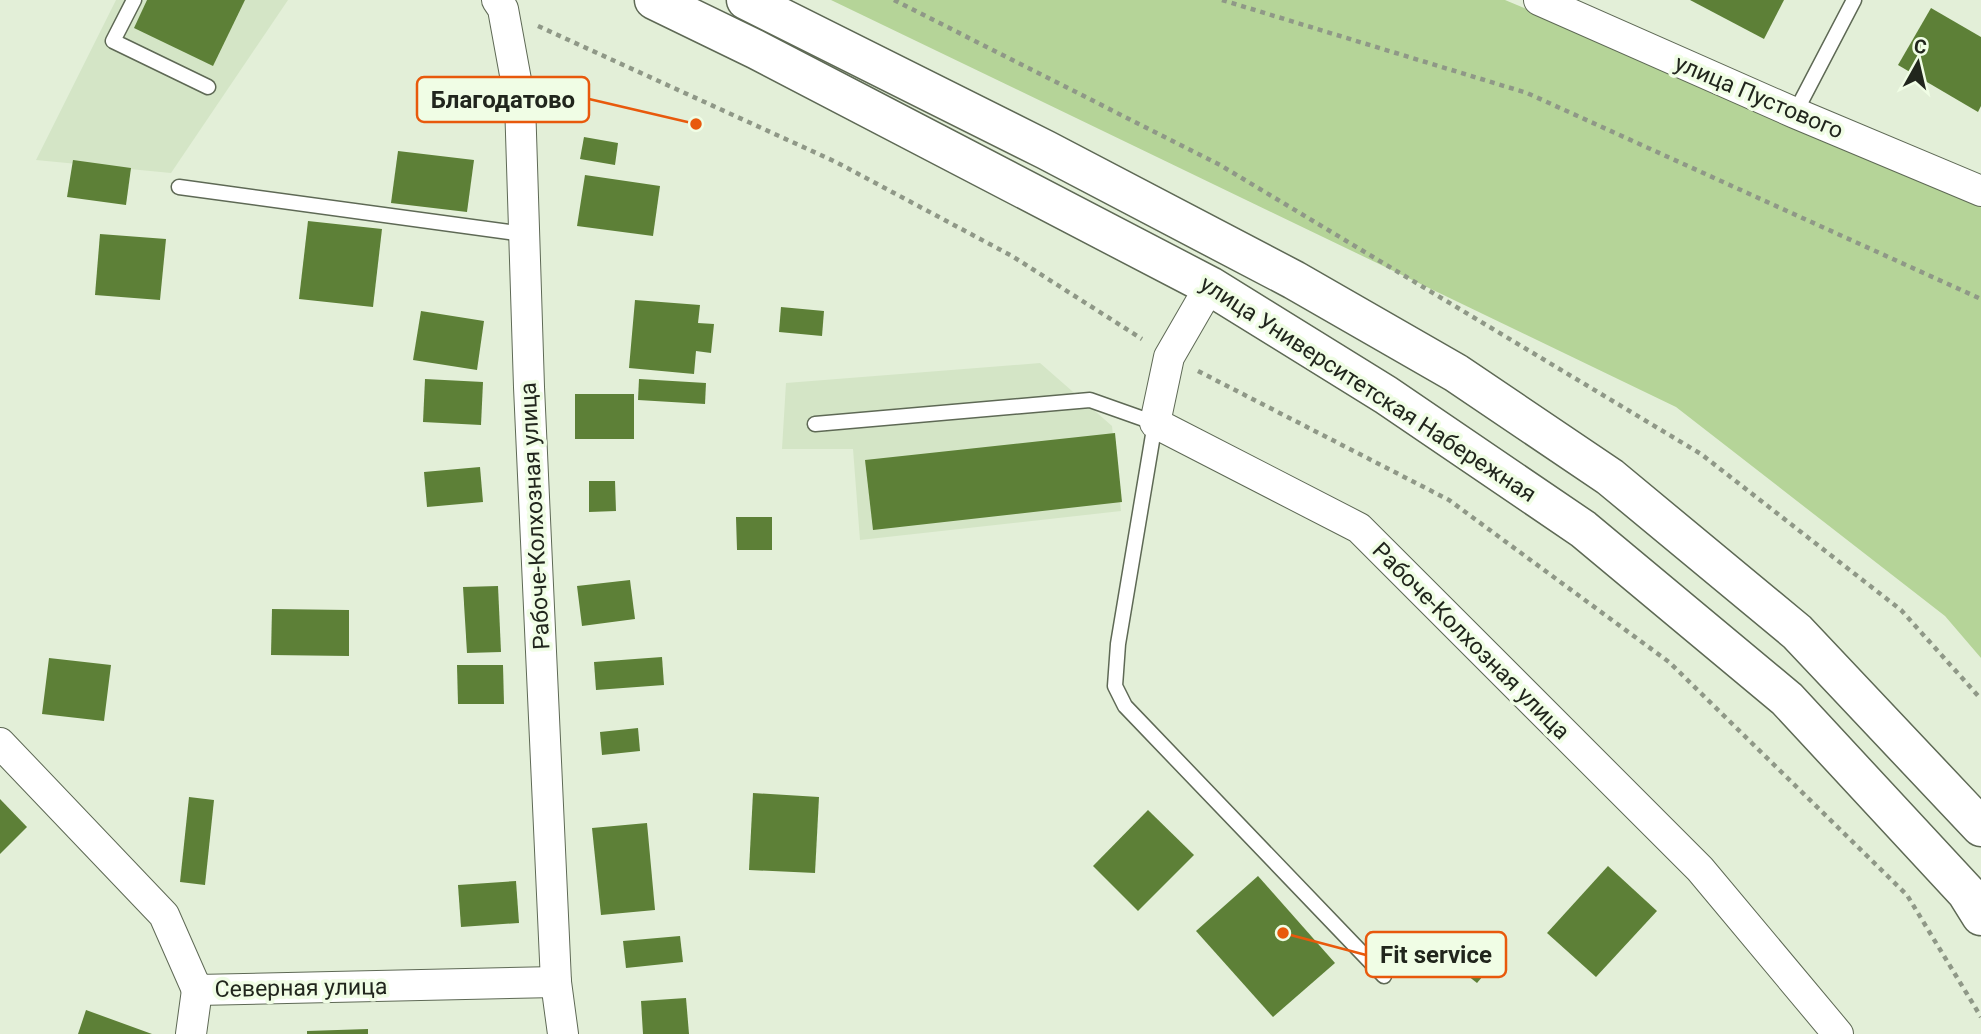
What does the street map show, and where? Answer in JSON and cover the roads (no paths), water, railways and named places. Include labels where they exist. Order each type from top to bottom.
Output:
[{"type":"main road","name":"улица Университетская Набережная","points":[[654,0],[769,56],[1210,286],[1386,395],[1583,529],[1787,699],[1966,892],[1981,916]]},
{"type":"main road","name":"улица Университетская Набережная","points":[[746,0],[1046,150],[1282,274],[1456,373],[1610,477],[1797,632],[1981,827]]},
{"type":"street","name":"улица Пустового","points":[[1539,0],[1795,113],[1981,191]]},
{"type":"street","name":"Рабоче-Колхозная улица","points":[[500,5],[520,102],[556,982],[564,1034]]},
{"type":"street","points":[[1155,423],[1169,356],[1210,286]]},
{"type":"street","name":"Рабоче-Колхозная улица","points":[[1155,423],[1359,528],[1700,869],[1838,1034]]},
{"type":"street","name":"Северная улица","points":[[0,743],[164,915],[197,990],[556,982]]},
{"type":"street","points":[[191,1034],[197,990]]},
{"type":"lane","points":[[134,0],[113,41],[208,88]]},
{"type":"lane","points":[[1795,113],[1854,0]]},
{"type":"lane","points":[[179,187],[524,234]]},
{"type":"lane","points":[[815,424],[1090,400],[1155,423],[1118,644],[1115,686],[1125,706],[1384,976]]},
{"type":"place","name":"Благодатово","points":[[696,124]]},
{"type":"place","name":"Fit service","points":[[1283,933]]}]
